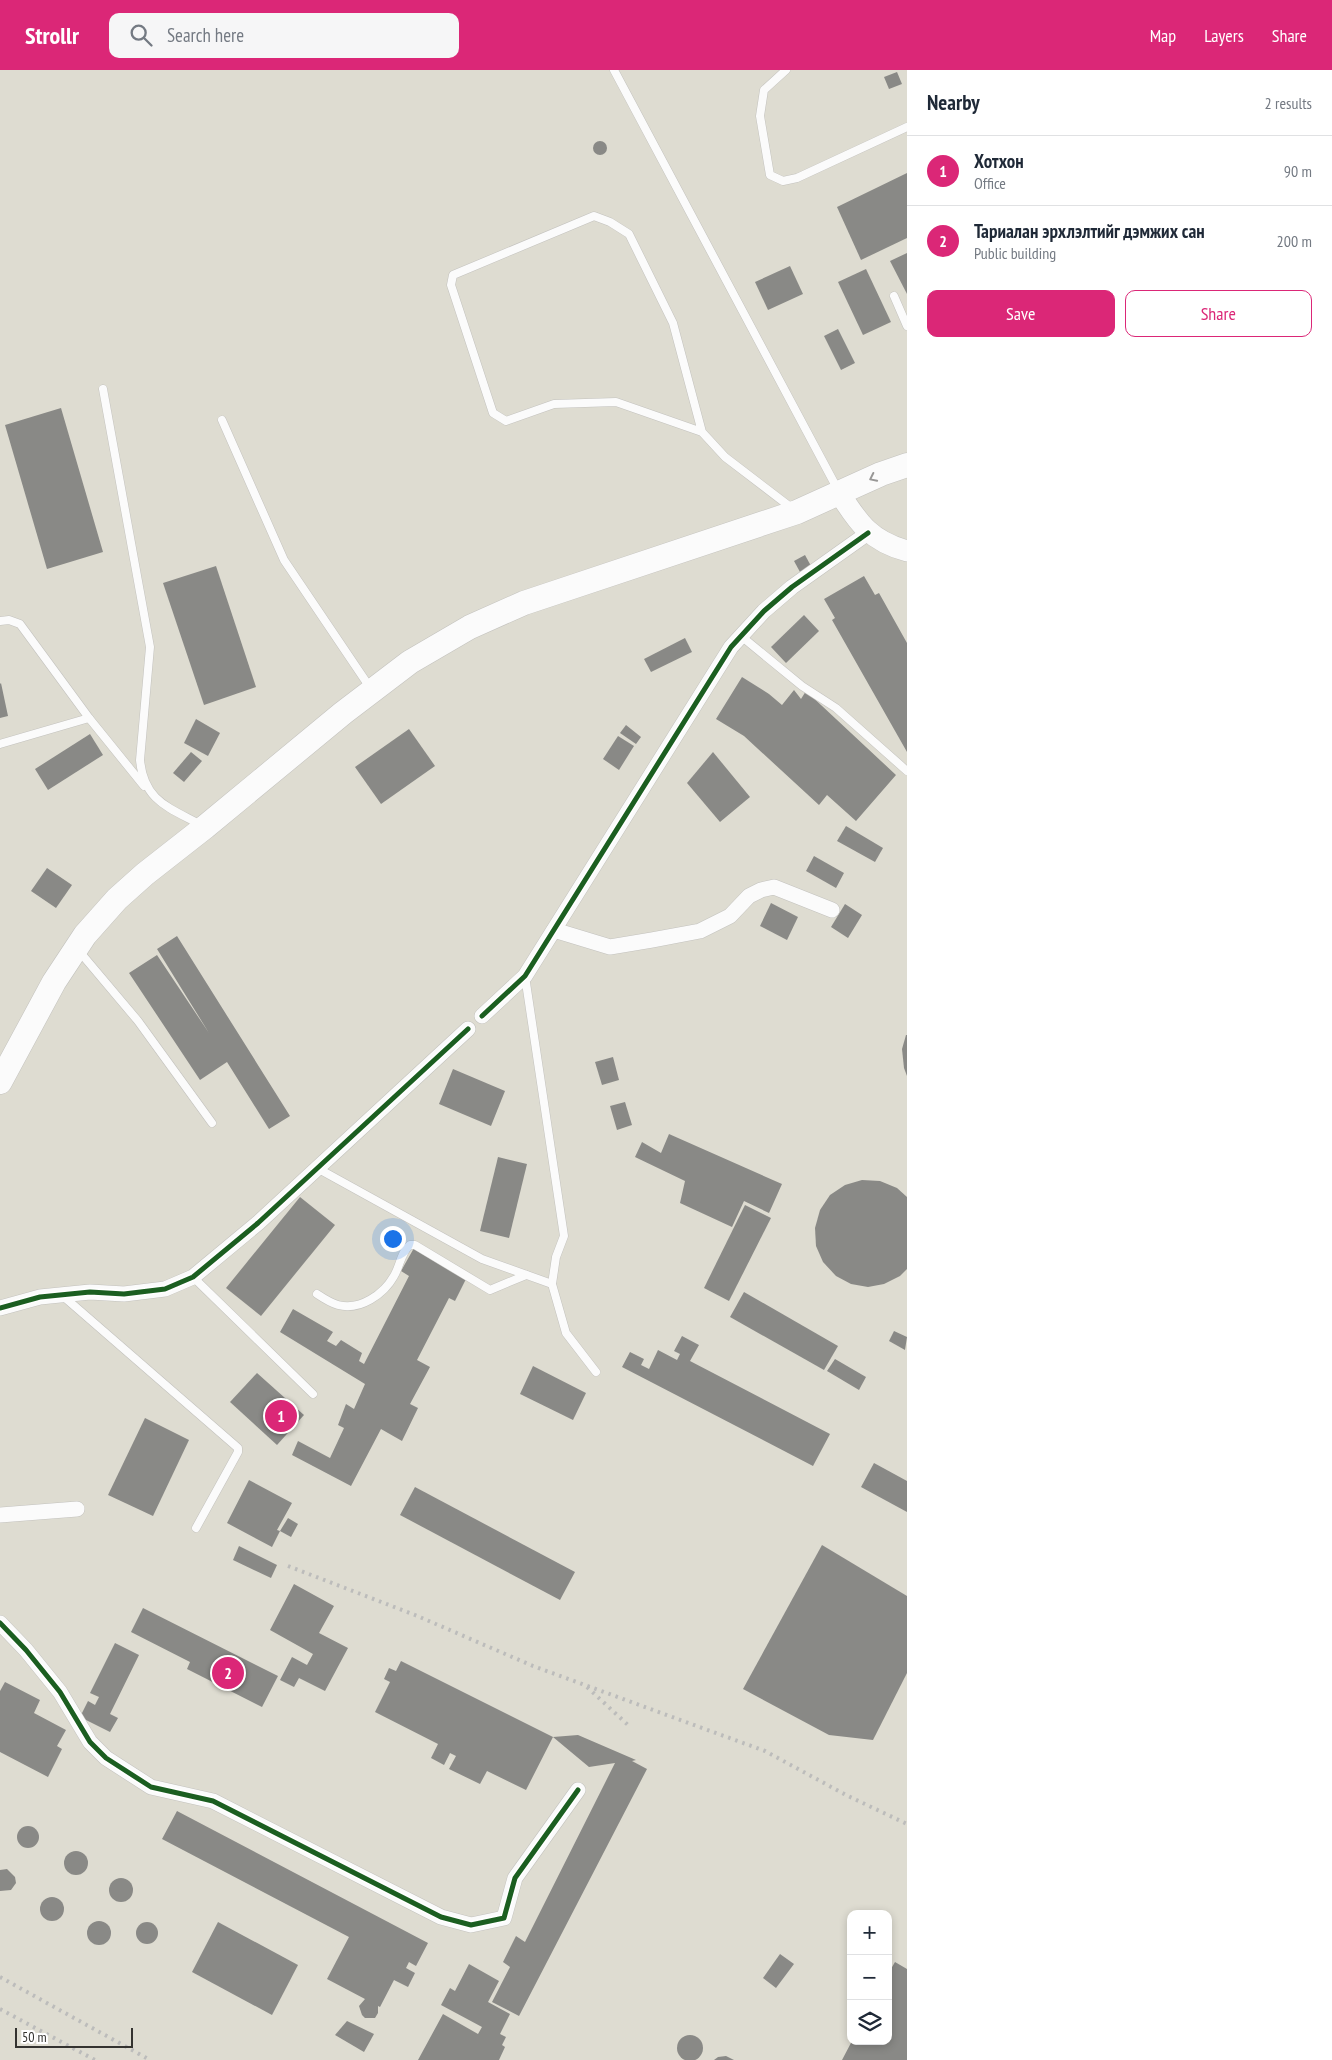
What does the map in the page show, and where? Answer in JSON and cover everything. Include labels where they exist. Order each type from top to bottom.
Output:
[{"type":"main road","points":[[0,1082],[40,1007],[76,949],[103,913],[144,874],[206,827],[372,690],[410,662],[443,642],[516,606],[797,512],[881,474],[907,465]]},
{"type":"street","points":[[840,494],[852,513],[868,532],[883,543],[907,550]]},
{"type":"street","points":[[482,1016],[525,976],[731,647],[764,611],[792,587],[868,532]]},
{"type":"street","points":[[554,930],[610,947],[700,931],[730,916],[749,896],[761,890],[774,887],[832,910]]},
{"type":"street","points":[[0,1308],[40,1297],[90,1292],[124,1294],[165,1289],[192,1277],[258,1223],[468,1029]]},
{"type":"street","points":[[0,1515],[77,1509]]},
{"type":"street","points":[[0,1623],[26,1650],[60,1692],[90,1742],[106,1758],[151,1787],[213,1801],[441,1917],[471,1925],[504,1918],[515,1878],[578,1790]]},
{"type":"lane","points":[[614,70],[840,494]]},
{"type":"lane","points":[[786,70],[764,90],[760,116],[770,175],[783,181],[797,178],[907,127]]},
{"type":"lane","points":[[702,432],[616,402],[554,404],[506,421],[493,414],[451,285],[453,275],[594,216],[610,222],[629,234],[674,324],[702,432],[725,457],[797,512]]},
{"type":"lane","points":[[894,296],[907,326]]},
{"type":"lane","points":[[103,389],[150,647],[140,760],[141,773],[147,789]]},
{"type":"lane","points":[[222,420],[284,560],[372,690]]},
{"type":"lane","points":[[0,621],[9,620],[20,624],[89,718],[147,789],[172,809],[206,827]]},
{"type":"lane","points":[[741,636],[802,686],[836,708],[907,771]]},
{"type":"lane","points":[[0,744],[89,718]]},
{"type":"lane","points":[[76,949],[138,1021],[212,1123]]},
{"type":"lane","points":[[525,976],[564,1236],[556,1257],[552,1284],[566,1333],[596,1372]]},
{"type":"lane","points":[[317,1168],[482,1259],[552,1284]]},
{"type":"lane","points":[[316,1294],[338,1305],[348,1306],[364,1303],[384,1290],[394,1276],[406,1248],[410,1245],[415,1245],[490,1290],[526,1275]]},
{"type":"lane","points":[[192,1277],[313,1394]]},
{"type":"lane","points":[[61,1295],[238,1448],[238,1452],[196,1528]]},
{"type":"shaded area","points":[[0,70],[907,70],[907,2060],[0,2060]]},
{"type":"building","points":[[897,72],[902,84],[889,89],[884,77]]},
{"type":"building","points":[[600,141],[605,143],[607,148],[605,153],[600,155],[595,153],[593,148],[595,143]]},
{"type":"building","points":[[907,173],[907,238],[861,260],[837,207]]},
{"type":"building","points":[[907,253],[907,294],[890,261]]},
{"type":"building","points":[[790,266],[803,294],[768,310],[755,282]]},
{"type":"building","points":[[866,269],[891,322],[863,335],[838,282]]},
{"type":"building","points":[[838,329],[855,363],[841,370],[824,336]]},
{"type":"building","points":[[61,408],[103,552],[47,569],[5,425]]},
{"type":"building","points":[[805,555],[811,566],[800,572],[794,561]]},
{"type":"building","points":[[216,566],[256,687],[204,705],[163,583]]},
{"type":"building","points":[[864,576],[875,595],[879,593],[907,643],[907,752],[832,620],[835,618],[824,599]]},
{"type":"building","points":[[804,615],[819,631],[786,663],[771,647]]},
{"type":"building","points":[[685,638],[692,652],[651,672],[644,659]]},
{"type":"building","points":[[742,677],[769,694],[782,705],[794,690],[801,699],[806,691],[896,775],[856,821],[827,795],[819,805],[744,736],[716,719]]},
{"type":"building","points":[[0,684],[8,716],[0,718]]},
{"type":"building","points":[[196,719],[220,733],[208,756],[184,743]]},
{"type":"building","points":[[626,725],[641,737],[636,744],[620,733]]},
{"type":"building","points":[[409,729],[435,766],[381,804],[355,767]]},
{"type":"building","points":[[90,734],[103,755],[48,790],[35,769]]},
{"type":"building","points":[[618,736],[634,746],[619,770],[603,759]]},
{"type":"building","points":[[191,752],[202,761],[184,782],[173,773]]},
{"type":"building","points":[[713,752],[750,797],[720,822],[687,783]]},
{"type":"building","points":[[846,826],[883,848],[875,862],[837,841]]},
{"type":"building","points":[[814,856],[844,873],[836,888],[806,871]]},
{"type":"building","points":[[47,868],[72,885],[56,908],[31,891]]},
{"type":"building","points":[[771,903],[798,917],[787,940],[760,926]]},
{"type":"building","points":[[845,904],[862,915],[848,938],[831,927]]},
{"type":"building","points":[[177,936],[290,1116],[269,1129],[227,1062],[200,1080],[129,973],[157,955],[209,1033],[157,949]]},
{"type":"building","points":[[907,1035],[907,1076],[902,1049]]},
{"type":"building","points":[[613,1057],[619,1080],[602,1085],[595,1062]]},
{"type":"building","points":[[453,1069],[505,1091],[491,1126],[439,1104]]},
{"type":"building","points":[[625,1102],[632,1125],[617,1130],[610,1106]]},
{"type":"building","points":[[669,1134],[782,1184],[769,1213],[744,1201],[732,1227],[680,1203],[685,1181],[635,1157],[642,1142],[661,1153]]},
{"type":"building","points":[[498,1157],[527,1164],[509,1238],[480,1231]]},
{"type":"building","points":[[862,1180],[880,1181],[897,1188],[907,1197],[907,1269],[900,1276],[884,1284],[868,1287],[851,1284],[836,1276],[823,1262],[816,1246],[815,1228],[820,1210],[830,1195],[845,1185]]},
{"type":"building","points":[[300,1197],[335,1225],[261,1316],[226,1288]]},
{"type":"building","points":[[745,1205],[771,1218],[729,1301],[704,1288]]},
{"type":"building","points":[[414,1248],[467,1277],[455,1301],[449,1298],[417,1360],[430,1367],[410,1404],[418,1408],[402,1441],[381,1429],[351,1486],[292,1455],[298,1441],[330,1458],[344,1428],[338,1425],[346,1404],[354,1409],[365,1384],[280,1332],[293,1309],[333,1332],[327,1341],[336,1346],[341,1340],[362,1353],[359,1361],[364,1364],[409,1276],[401,1271]]},
{"type":"building","points":[[744,1292],[838,1346],[824,1370],[730,1317]]},
{"type":"building","points":[[894,1331],[907,1337],[905,1350],[889,1341]]},
{"type":"building","points":[[682,1336],[699,1345],[690,1361],[830,1434],[813,1466],[622,1367],[630,1352],[644,1359],[641,1365],[649,1369],[658,1350],[677,1360],[680,1354],[674,1351]]},
{"type":"building","points":[[835,1359],[866,1377],[859,1390],[827,1371]]},
{"type":"building","points":[[533,1366],[586,1393],[573,1420],[520,1394]]},
{"type":"building","points":[[257,1373],[304,1415],[277,1445],[230,1402]]},
{"type":"building","points":[[145,1418],[189,1440],[153,1516],[108,1495]]},
{"type":"building","points":[[874,1463],[907,1481],[907,1512],[861,1487]]},
{"type":"building","points":[[249,1480],[292,1503],[277,1530],[280,1531],[272,1547],[227,1523]]},
{"type":"building","points":[[415,1487],[575,1572],[560,1600],[400,1515]]},
{"type":"building","points":[[288,1518],[298,1524],[291,1537],[280,1531]]},
{"type":"building","points":[[822,1545],[907,1596],[907,1673],[873,1740],[829,1735],[743,1689]]},
{"type":"building","points":[[239,1546],[277,1565],[271,1578],[233,1560]]},
{"type":"building","points":[[294,1584],[334,1606],[319,1633],[348,1648],[325,1691],[299,1678],[294,1687],[280,1680],[292,1657],[307,1665],[313,1654],[270,1630]]},
{"type":"building","points":[[143,1608],[278,1676],[262,1707],[187,1669],[190,1662],[131,1632]]},
{"type":"building","points":[[115,1643],[139,1655],[110,1714],[118,1718],[110,1732],[80,1717],[88,1701],[95,1705],[99,1697],[90,1693]]},
{"type":"building","points":[[401,1661],[553,1737],[526,1790],[487,1771],[480,1784],[449,1769],[456,1756],[450,1753],[444,1765],[431,1758],[438,1744],[375,1712],[390,1682],[384,1679],[389,1668],[396,1671]]},
{"type":"building","points":[[5,1682],[40,1700],[34,1713],[66,1730],[57,1746],[62,1749],[48,1777],[0,1752],[0,1691]]},
{"type":"building","points":[[578,1735],[636,1760],[632,1761],[647,1769],[519,2016],[492,2002],[510,1967],[503,1962],[516,1936],[525,1942],[615,1763],[589,1767],[553,1737]]},
{"type":"building","points":[[177,1811],[428,1943],[416,1966],[409,1962],[406,1968],[415,1973],[408,1987],[394,1980],[380,2007],[378,2006],[378,2013],[375,2018],[365,2018],[359,2006],[365,1999],[327,1979],[349,1937],[162,1839]]},
{"type":"building","points":[[24,1826],[32,1826],[39,1833],[39,1841],[32,1848],[24,1848],[17,1841],[17,1833]]},
{"type":"building","points":[[76,1851],[81,1852],[87,1858],[87,1868],[81,1874],[76,1875],[71,1874],[65,1868],[64,1863],[65,1858],[71,1852]]},
{"type":"building","points":[[7,1869],[15,1877],[16,1883],[11,1890],[0,1891],[0,1870]]},
{"type":"building","points":[[121,1878],[126,1879],[132,1885],[132,1895],[126,1901],[121,1902],[116,1901],[110,1895],[109,1890],[110,1885],[116,1879]]},
{"type":"building","points":[[52,1897],[57,1898],[63,1904],[63,1914],[57,1920],[52,1921],[47,1920],[41,1914],[40,1909],[41,1904],[47,1898]]},
{"type":"building","points":[[99,1921],[104,1922],[110,1928],[110,1938],[104,1944],[99,1945],[94,1944],[88,1938],[87,1933],[88,1928],[94,1922]]},
{"type":"building","points":[[147,1922],[155,1925],[158,1933],[155,1941],[147,1944],[139,1941],[136,1933],[139,1925]]},
{"type":"building","points":[[218,1922],[298,1965],[272,2015],[192,1972]]},
{"type":"building","points":[[780,1954],[794,1964],[776,1988],[763,1978]]},
{"type":"building","points":[[895,1962],[907,1969],[907,2060],[842,2060],[850,2045],[892,2045],[892,1967]]},
{"type":"building","points":[[469,1964],[499,1981],[488,2002],[510,2014],[500,2034],[506,2037],[502,2045],[505,2047],[499,2060],[418,2060],[443,2014],[478,2034],[482,2027],[441,2005],[450,1988],[455,1991]]},
{"type":"building","points":[[347,2021],[374,2034],[364,2052],[335,2035]]},
{"type":"building","points":[[690,2035],[699,2039],[703,2048],[699,2057],[690,2061],[681,2057],[677,2048],[681,2039]]},
{"type":"building","points":[[726,2056],[734,2060],[714,2060],[718,2057]]},
{"type":"railway","points":[[288,1566],[415,1615],[533,1666],[765,1751],[846,1795],[907,1824]]},
{"type":"railway","points":[[587,1687],[628,1725]]},
{"type":"railway","points":[[0,1977],[150,2060]]},
{"type":"railway","points":[[0,2009],[95,2060]]},
{"type":"cycle path","points":[[482,1016],[525,976],[731,647],[764,611],[792,587],[868,533]]},
{"type":"cycle path","points":[[0,1308],[40,1297],[90,1292],[124,1294],[165,1289],[193,1277],[258,1223],[468,1029]]},
{"type":"cycle path","points":[[0,1623],[26,1650],[60,1692],[90,1742],[106,1758],[151,1787],[213,1801],[441,1917],[471,1925],[504,1918],[515,1878],[578,1790]]},
{"type":"place","name":"Хотхон","points":[[281,1416]]},
{"type":"place","name":"Тариалан эрхлэлтийг дэмжих сан","points":[[228,1673]]}]
